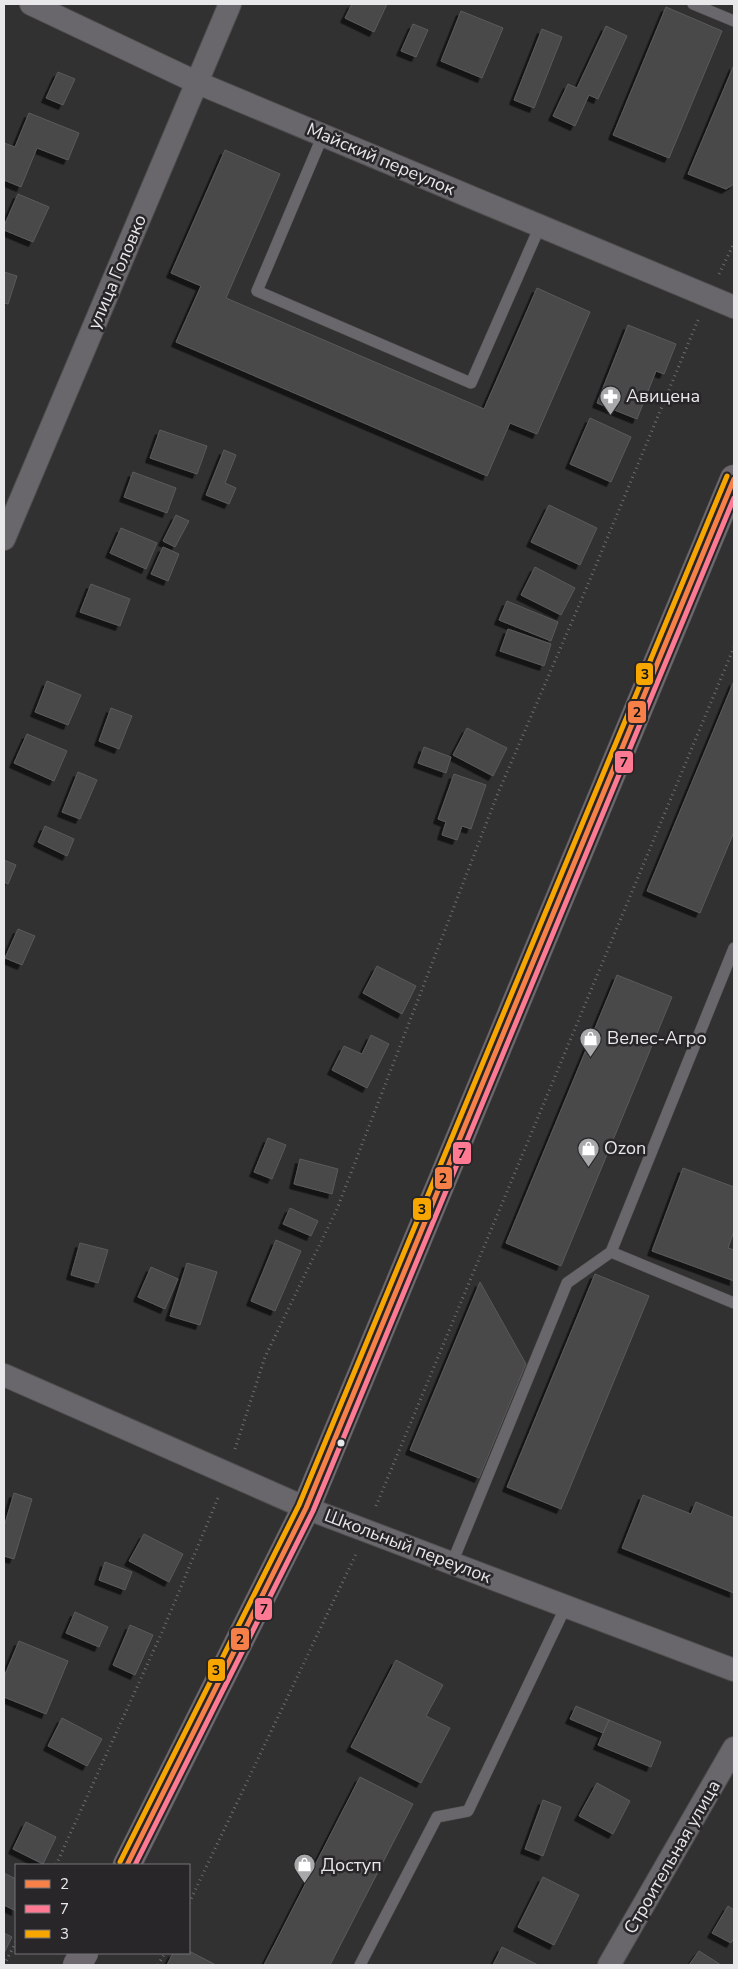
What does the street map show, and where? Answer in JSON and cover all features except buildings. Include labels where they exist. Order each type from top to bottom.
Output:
[{"type":"main road","points":[[128,1864],[306,1508],[734,479]]},
{"type":"main road","points":[[77,1965],[83,1954]]},
{"type":"street","name":"Майский переулок","points":[[31,4],[198,83],[734,307]]},
{"type":"street","name":"улица Головко","points":[[4,539],[230,4]]},
{"type":"street","name":"Школьный переулок","points":[[4,1375],[306,1508],[734,1670]]},
{"type":"street","name":"Строительная улица","points":[[609,1965],[734,1748]]},
{"type":"lane","points":[[693,4],[734,21]]},
{"type":"lane","points":[[323,135],[258,291],[471,383],[540,226]]},
{"type":"lane","points":[[452,1563],[567,1283],[611,1252],[734,948]]},
{"type":"lane","points":[[611,1252],[734,1303]]},
{"type":"lane","points":[[360,1965],[437,1817],[468,1811],[566,1606]]},
{"type":"path","points":[[56,1864],[164,1630],[228,1474],[265,1357],[337,1209],[498,793],[589,582],[708,296],[734,243]]},
{"type":"path","points":[[190,1901],[352,1564],[734,647]]},
{"type":"path","points":[[4,1965],[15,1944]]},
{"type":"path","points":[[158,1965],[164,1954]]},
{"type":"transit line","name":"3","points":[[120,1862],[299,1505],[727,476]]},
{"type":"transit line","name":"2","points":[[128,1864],[306,1508],[734,479]]},
{"type":"transit line","name":"7","points":[[136,1864],[313,1511],[734,498]]},
{"type":"place","name":"Авицена","points":[[610,415]]},
{"type":"place","name":"Велес-Агро","points":[[591,1057]]},
{"type":"place","name":"Ozon","points":[[588,1167]]},
{"type":"place","name":"Доступ","points":[[305,1884]]}]
